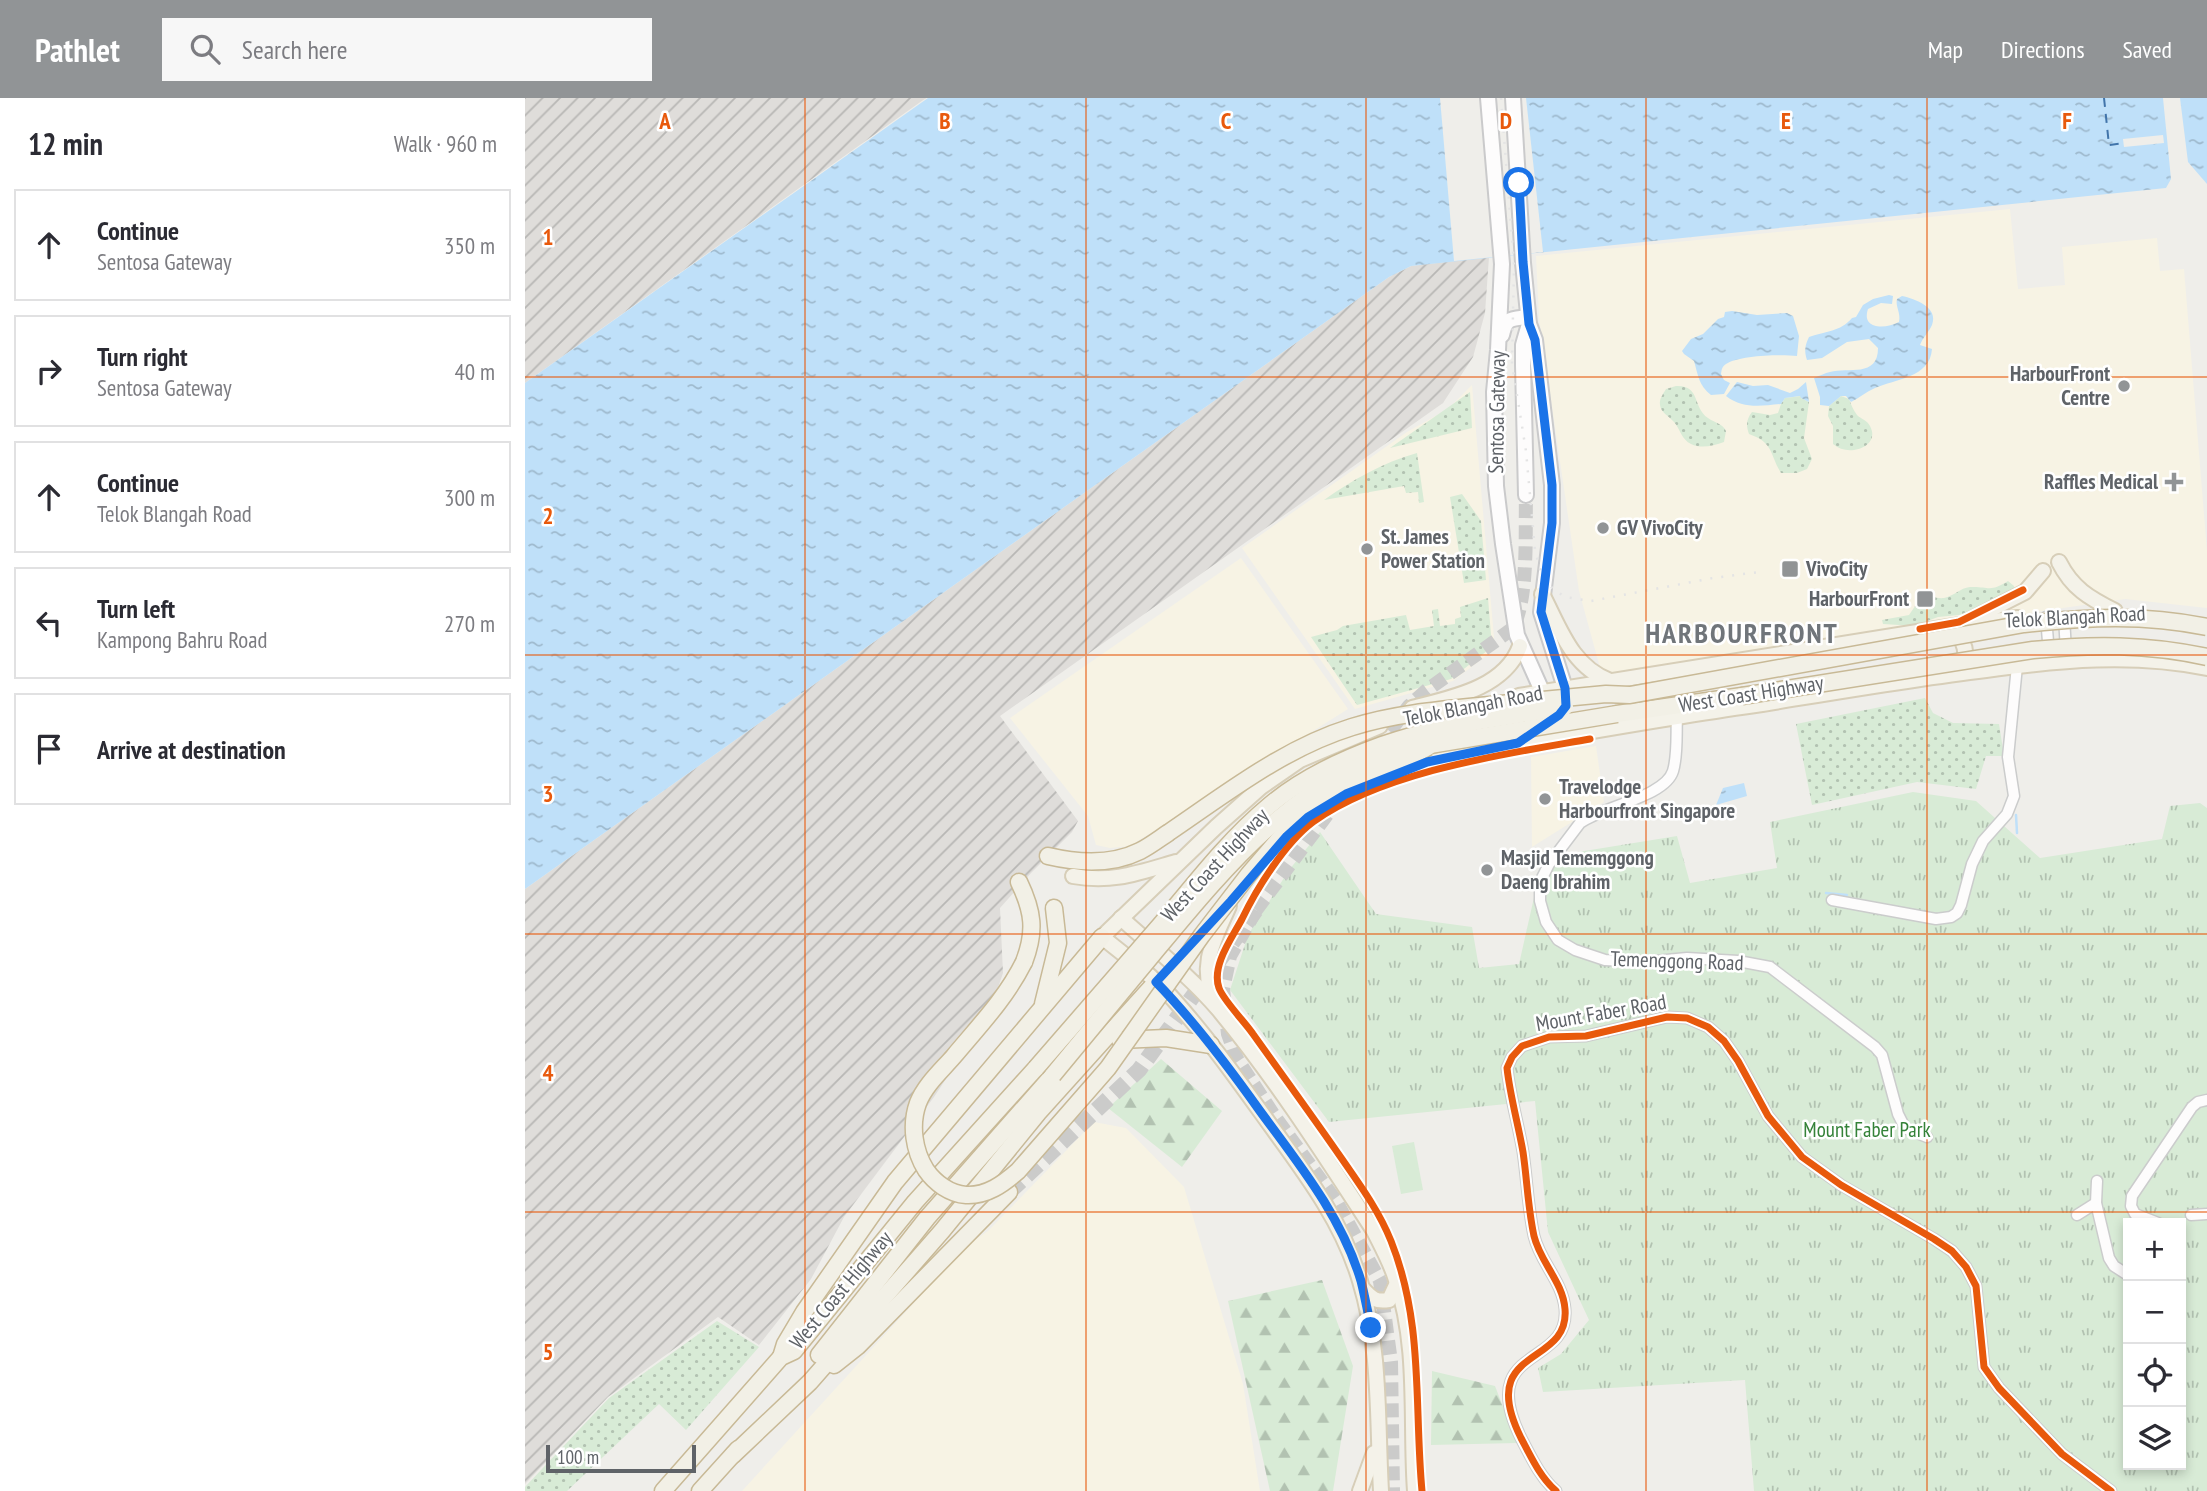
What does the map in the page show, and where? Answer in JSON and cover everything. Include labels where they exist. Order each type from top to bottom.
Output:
[{"type":"highway","name":"West Coast Highway","points":[[663,1491],[781,1357],[794,1351],[915,1202],[1036,1068],[1231,842],[1272,803],[1322,772],[1369,750],[1424,732],[2024,624],[2116,617],[2170,620],[2207,627]]},
{"type":"highway","name":"West Coast Highway","points":[[700,1491],[824,1350],[951,1188],[1053,1075],[1211,884],[1273,821],[1346,772],[1390,754],[1429,747],[1616,714],[2033,650],[2081,645],[2144,646],[2207,657]]},
{"type":"highway","points":[[1048,856],[1093,861],[1141,851],[1272,763],[1353,726],[1444,709],[1606,694],[1630,695]]},
{"type":"highway","points":[[1019,882],[1030,910],[1032,933],[1024,962],[1007,992],[926,1088],[917,1108],[913,1131],[918,1156],[936,1182],[956,1193],[978,1194],[990,1191],[1018,1171],[1108,1068],[1202,935],[1286,831],[1318,803],[1352,782],[1395,765],[1429,747]]},
{"type":"highway","points":[[1042,1008],[1057,953],[1058,932],[1054,908]]},
{"type":"highway","points":[[781,1357],[785,1344],[814,1296],[895,1182],[1102,937]]},
{"type":"highway","points":[[733,1455],[810,1382],[942,1231],[1038,1113],[1156,982]]},
{"type":"highway","points":[[1101,1045],[1157,1037],[1211,1045]]},
{"type":"highway","points":[[810,1382],[858,1346],[1009,1192]]},
{"type":"main road","name":"Sentosa Gateway","points":[[1488,98],[1502,264],[1499,350],[1494,392],[1496,486],[1520,646],[1550,708],[1559,715]]},
{"type":"main road","name":"Sentosa Gateway","points":[[1513,98],[1523,262],[1552,485],[1552,523],[1541,612],[1565,688]]},
{"type":"main road","points":[[1499,350],[1504,324],[1509,319],[1529,320],[1523,345],[1526,495]]},
{"type":"main road","points":[[2059,562],[2074,585],[2090,598],[2115,611]]},
{"type":"main road","points":[[1952,674],[1964,665],[1965,650],[1954,626],[2025,592],[2043,571]]},
{"type":"main road","points":[[1542,594],[1573,654],[1592,672],[1610,681]]},
{"type":"main road","name":"Telok Blangah Road","points":[[1102,937],[1245,800],[1282,771],[1356,735],[1399,720],[1565,688],[1954,626],[2064,613],[2115,611],[2145,611],[2207,621]]},
{"type":"main road","points":[[1356,735],[1364,725],[1377,718],[1478,688],[1516,659],[1520,646]]},
{"type":"main road","name":"Telok Blangah Road","points":[[1156,982],[1287,836],[1308,817],[1369,784],[1427,762],[1518,743],[1677,716],[2049,662],[2127,658],[2207,668]]},
{"type":"main road","points":[[1518,743],[1559,715],[1566,703],[1565,688]]},
{"type":"main road","points":[[1559,715],[1584,726],[1601,729]]},
{"type":"main road","points":[[1073,876],[1095,880],[1108,879],[1181,861]]},
{"type":"main road","points":[[1218,1010],[1206,972],[1208,956],[1231,901]]},
{"type":"main road","points":[[1121,918],[1173,964],[1218,1010],[1279,1090],[1374,1231],[1397,1282],[1409,1339],[1415,1491]]},
{"type":"main road","points":[[1102,937],[1156,982],[1211,1045],[1303,1168],[1332,1214],[1348,1247],[1362,1288],[1374,1341],[1381,1491]]},
{"type":"main road","points":[[1362,1288],[1377,1302],[1389,1300],[1397,1282]]},
{"type":"main road","points":[[1360,1491],[1370,1469],[1378,1436]]},
{"type":"street","points":[[2064,613],[2066,661]]},
{"type":"street","points":[[2046,615],[2049,662]]},
{"type":"street","points":[[1832,900],[1936,919],[1957,913],[1972,864],[1983,841],[2007,814],[2014,796],[2008,757],[2017,666]]},
{"type":"street","name":"Temenggong Road","points":[[1677,716],[1674,763],[1668,780],[1638,799],[1610,807],[1587,818],[1580,823],[1549,864],[1540,882],[1546,922],[1558,940],[1575,950],[1605,960],[1645,962],[1698,959],[1738,961],[1770,967],[1875,1047],[1882,1055],[1898,1114],[1905,1128],[1927,1137]]},
{"type":"street","name":"Mount Faber Road","points":[[1556,1491],[1538,1471],[1517,1430],[1507,1391],[1514,1373],[1549,1346],[1562,1328],[1565,1318],[1564,1300],[1534,1236],[1507,1068],[1522,1046],[1549,1037],[1585,1035],[1667,1017],[1687,1018],[1708,1027],[1724,1041],[1768,1116],[1803,1157],[1841,1185],[1952,1251],[1966,1267],[1976,1286],[1984,1367],[1999,1388],[2062,1454],[2111,1491]]},
{"type":"street","points":[[2145,1218],[2135,1214],[2131,1206],[2132,1196],[2192,1107],[2207,1100]]},
{"type":"street","points":[[2097,1181],[2096,1203],[2109,1258],[2114,1266],[2123,1272]]},
{"type":"street","points":[[2077,1215],[2096,1203]]},
{"type":"street","points":[[2191,1215],[2207,1214]]},
{"type":"shaded area","points":[[525,98],[926,98],[525,383]]},
{"type":"shaded area","points":[[2010,209],[2018,289],[2065,285],[2062,247],[2157,238],[2160,271],[2184,269],[2207,551],[2207,608],[2125,599],[1602,675],[1579,591],[1539,318],[1536,256]]},
{"type":"shaded area","points":[[1489,257],[1485,313],[1473,357],[1443,403],[1000,716],[1078,821],[1072,832],[1000,908],[1003,973],[989,1014],[934,1097],[844,1217],[811,1279],[759,1345],[718,1317],[608,1397],[525,1484],[525,889],[1389,277],[1411,266]]},
{"type":"shaded area","points":[[1472,385],[1495,649],[1453,681],[1355,709],[1242,548],[1407,432],[1448,409]]},
{"type":"shaded area","points":[[1241,558],[1348,709],[1130,846],[1110,848],[1096,845],[1088,816],[1010,718]]},
{"type":"shaded area","points":[[1596,746],[1604,802],[1532,847],[1531,757]]},
{"type":"shaded area","points":[[1094,1122],[1126,1128],[1184,1187],[1243,1384],[1260,1491],[742,1491],[965,1247],[988,1231]]},
{"type":"green space","points":[[1676,386],[1689,389],[1703,413],[1724,428],[1724,442],[1703,447],[1685,440],[1660,405],[1666,389]]},
{"type":"green space","points":[[1470,392],[1472,428],[1390,448]]},
{"type":"green space","points":[[1801,396],[1809,402],[1804,438],[1812,459],[1807,469],[1797,473],[1781,473],[1767,445],[1749,434],[1748,420],[1752,412],[1770,415],[1778,413],[1785,398]]},
{"type":"green space","points":[[1841,396],[1849,399],[1856,413],[1867,422],[1872,431],[1867,445],[1859,449],[1845,450],[1833,444],[1829,406]]},
{"type":"green space","points":[[1417,453],[1424,502],[1419,503],[1418,492],[1406,493],[1404,486],[1324,500],[1369,472]]},
{"type":"green space","points":[[1462,494],[1481,521],[1486,580],[1464,583],[1450,497]]},
{"type":"green space","points":[[2008,581],[2014,586],[2015,594],[1976,610],[1938,617],[1914,626],[1883,624],[1882,620],[1909,615],[1922,596],[1944,598],[1966,588],[1993,588]]},
{"type":"green space","points":[[1488,598],[1492,647],[1451,679],[1357,705],[1311,637],[1343,626],[1406,615],[1410,630],[1434,626],[1432,610],[1438,609],[1440,626],[1455,624],[1455,619],[1461,617],[1460,607]]},
{"type":"green space","points":[[1925,698],[1933,713],[1953,723],[1999,724],[2004,756],[1986,756],[1976,789],[1917,782],[1812,805],[1796,724]]},
{"type":"green space","name":"Mount Faber Park","points":[[1913,792],[1976,801],[2040,858],[2162,839],[2170,806],[2200,803],[2207,808],[2207,1491],[1754,1491],[1745,1380],[1543,1392],[1538,1368],[1561,1354],[1589,1320],[1548,1232],[1535,1101],[1329,1122],[1230,990],[1248,935],[1289,870],[1320,832],[1376,914],[1472,927],[1479,968],[1519,964],[1540,871],[1572,853],[1677,836],[1690,883],[1777,868],[1770,822]]},
{"type":"green space","points":[[1161,1059],[1222,1111],[1182,1167],[1108,1108]]},
{"type":"green space","points":[[1414,1142],[1423,1190],[1401,1194],[1392,1146]]},
{"type":"green space","points":[[1322,1280],[1353,1366],[1333,1491],[1270,1491],[1228,1301]]},
{"type":"green space","points":[[717,1321],[759,1347],[686,1430],[659,1404],[567,1491],[525,1491],[525,1487],[609,1398]]},
{"type":"green space","points":[[1432,1371],[1495,1386],[1517,1443],[1431,1445]]},
{"type":"water","points":[[928,98],[2163,98],[2171,179],[2166,188],[1411,266],[1389,277],[525,889],[525,383]]},
{"type":"water","points":[[2180,98],[2207,98],[2207,184],[2188,162]]},
{"type":"water","points":[[1889,295],[1893,296],[1892,304],[1881,303],[1868,309],[1868,321],[1882,327],[1899,322],[1897,299],[1902,296],[1925,305],[1932,313],[1933,319],[1931,328],[1920,345],[1932,349],[1930,359],[1918,372],[1875,388],[1851,402],[1846,396],[1841,396],[1829,406],[1820,405],[1814,378],[1830,372],[1868,367],[1877,357],[1878,348],[1869,339],[1847,342],[1822,358],[1807,360],[1805,348],[1809,337],[1843,326],[1856,317],[1863,305]]},
{"type":"water","points":[[1725,312],[1757,315],[1787,313],[1793,316],[1799,336],[1797,356],[1761,356],[1732,361],[1722,369],[1724,380],[1730,383],[1724,394],[1711,395],[1701,384],[1694,361],[1682,351],[1691,339],[1703,334],[1718,319],[1724,317]]},
{"type":"water","points":[[1737,382],[1753,386],[1768,385],[1790,393],[1806,382],[1809,402],[1800,396],[1785,398],[1781,404],[1752,406],[1739,403],[1726,396]]},
{"type":"water","points":[[1744,783],[1747,796],[1716,805],[1723,788]]},
{"type":"pier","points":[[1440,98],[1526,98],[1543,252],[1454,261]]},
{"type":"pier","points":[[2163,135],[2164,143],[2124,147],[2123,139]]},
{"type":"waterway","points":[[2016,815],[2017,833]]},
{"type":"waterway","points":[[1826,893],[1847,895]]},
{"type":"ferry route","points":[[2104,98],[2109,145],[2124,143]]},
{"type":"tunnel","points":[[1377,748],[1409,706],[1427,690],[1512,629],[1524,583],[1526,495]]},
{"type":"tunnel","points":[[1256,910],[1344,792]]},
{"type":"tunnel","points":[[1256,910],[1230,956],[1223,989],[1228,1034],[1237,1059],[1336,1201],[1380,1281],[1391,1362],[1393,1491]]},
{"type":"tunnel","points":[[1009,1192],[1139,1070],[1256,910]]},
{"type":"railway","points":[[1501,98],[1514,265],[1512,364],[1526,451],[1535,550],[1541,573],[1552,588],[1565,597],[1591,601],[1759,572]]},
{"type":"cycle path","points":[[1920,629],[1959,622],[2023,590]]},
{"type":"cycle path","points":[[1422,1491],[1413,1334],[1409,1303],[1391,1241],[1356,1179],[1225,999],[1217,979],[1220,962],[1255,894],[1282,854],[1313,822],[1342,804],[1409,777],[1446,767],[1590,739]]},
{"type":"cycle path","points":[[1556,1491],[1532,1459],[1510,1408],[1509,1387],[1516,1372],[1554,1341],[1563,1328],[1565,1309],[1560,1290],[1534,1236],[1523,1152],[1507,1068],[1522,1046],[1549,1037],[1586,1036],[1667,1017],[1687,1018],[1708,1027],[1724,1041],[1768,1116],[1802,1157],[1841,1185],[1952,1251],[1966,1267],[1976,1286],[1984,1367],[1999,1388],[2062,1454],[2111,1491]]},
{"type":"place","name":"HarbourFront Centre","points":[[2124,386]]},
{"type":"place","name":"Raffles Medical","points":[[2174,482]]},
{"type":"place","name":"GV VivoCity","points":[[1603,528]]},
{"type":"place","name":"St. James Power Station","points":[[1367,549]]},
{"type":"place","name":"VivoCity","points":[[1790,569]]},
{"type":"place","name":"HarbourFront","points":[[1925,599]]},
{"type":"place","name":"Travelodge Harbourfront Singapore","points":[[1545,799]]},
{"type":"place","name":"Masjid Tememggong Daeng Ibrahim","points":[[1487,870]]},
{"type":"district","name":"HARBOURFRONT","points":[[1742,633]]},
{"type":"route","points":[[1371,1328],[1360,1280],[1332,1214],[1303,1168],[1211,1045],[1156,982],[1287,836],[1308,817],[1346,794],[1427,762],[1518,743],[1559,715],[1566,706],[1565,688],[1541,612],[1552,523],[1552,485],[1535,340],[1529,324],[1519,183]]}]
